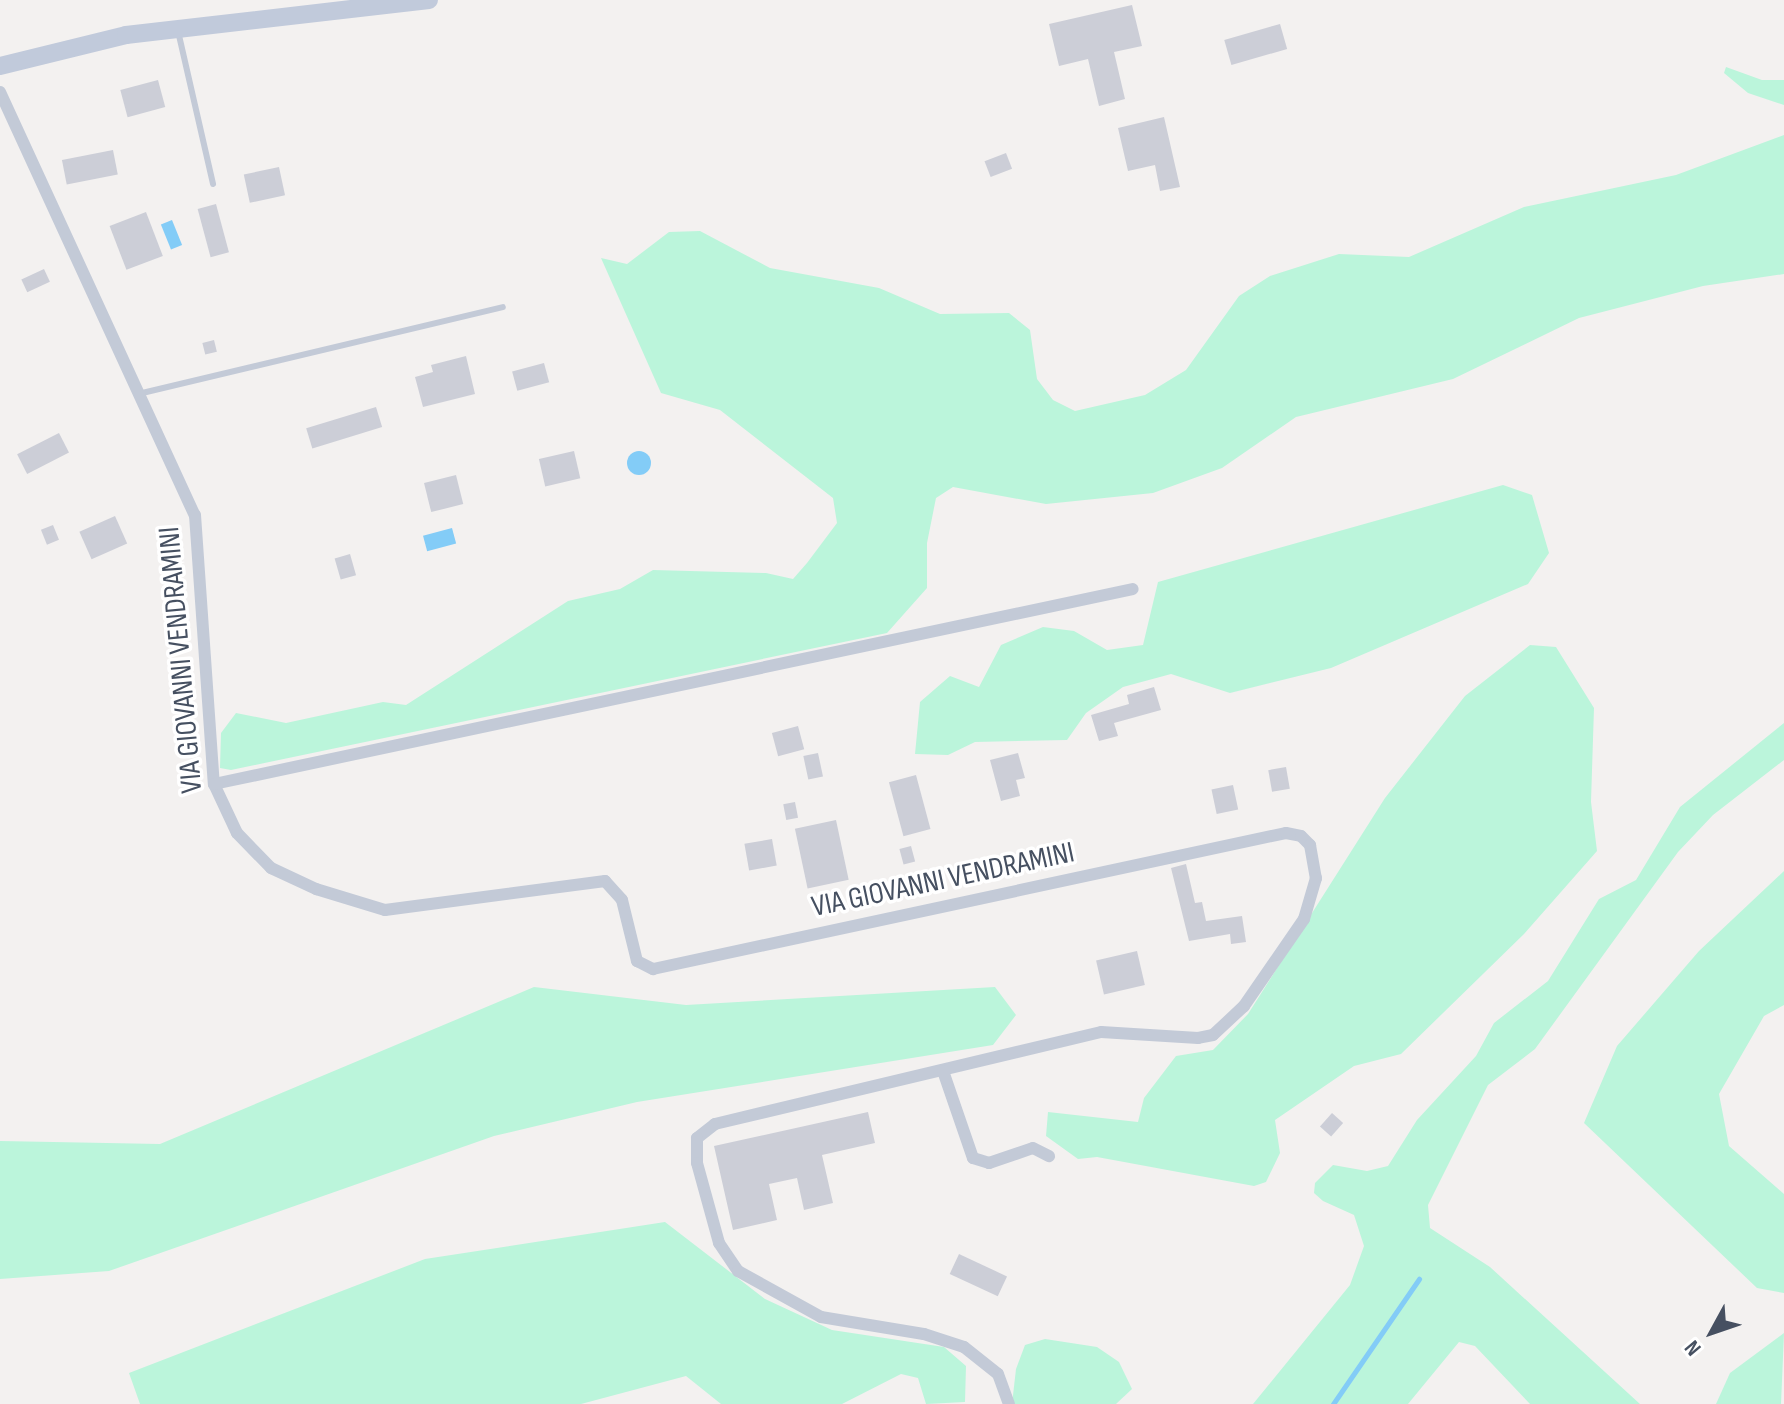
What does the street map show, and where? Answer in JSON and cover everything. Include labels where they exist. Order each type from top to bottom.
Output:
[{"type":"main road","points":[[0,66],[67,46],[178,28],[429,0]]},
{"type":"street","name":"VIA GIOVANNI VENDRAMINI","points":[[0,92],[195,515],[214,784],[237,833],[271,868],[371,907],[420,909],[605,881],[622,900],[637,961],[653,969],[1286,833],[1301,836],[1310,845],[1316,878],[1304,919],[1244,1006],[1218,1032],[1198,1038],[1101,1032],[715,1124],[697,1138],[697,1163],[719,1243],[738,1271],[821,1317],[924,1334],[964,1347],[998,1374],[1009,1404]]},
{"type":"street","points":[[214,784],[1133,589]]},
{"type":"street","points":[[943,1071],[973,1158],[986,1163],[1033,1148],[1049,1156]]},
{"type":"lane","points":[[178,28],[213,184]]},
{"type":"lane","points":[[138,394],[503,307]]},
{"type":"green space","points":[[1726,67],[1762,80],[1784,80],[1784,105],[1748,93],[1724,73]]},
{"type":"green space","points":[[1784,135],[1784,274],[1703,286],[1579,318],[1453,379],[1296,417],[1222,468],[1153,493],[1046,504],[953,487],[936,498],[927,543],[927,588],[887,633],[231,770],[220,768],[221,733],[236,713],[286,723],[383,702],[406,705],[568,601],[620,589],[653,570],[766,573],[793,579],[837,523],[833,498],[720,410],[661,393],[601,258],[627,264],[669,232],[700,231],[770,268],[879,288],[940,314],[1009,313],[1030,330],[1037,379],[1053,400],[1075,411],[1145,395],[1186,370],[1239,296],[1270,276],[1339,254],[1409,257],[1524,207],[1676,175]]},
{"type":"green space","points":[[1503,485],[1532,495],[1549,553],[1528,584],[1331,668],[1230,693],[1171,674],[1123,687],[1086,713],[1067,740],[975,742],[948,755],[915,754],[920,702],[950,676],[979,687],[1001,645],[1043,627],[1074,631],[1107,650],[1143,645],[1158,582]]},
{"type":"green space","points":[[1530,645],[1556,647],[1594,708],[1591,802],[1597,851],[1524,934],[1401,1054],[1354,1066],[1275,1120],[1280,1153],[1266,1182],[1254,1186],[1097,1157],[1078,1159],[1046,1136],[1048,1112],[1138,1122],[1144,1098],[1176,1056],[1213,1050],[1248,1014],[1385,798],[1465,696]]},
{"type":"green space","points":[[1784,723],[1784,760],[1713,815],[1678,852],[1535,1049],[1488,1085],[1428,1205],[1430,1228],[1490,1267],[1640,1404],[1530,1404],[1475,1346],[1459,1342],[1408,1404],[1253,1404],[1350,1285],[1364,1246],[1354,1215],[1323,1201],[1314,1193],[1315,1183],[1333,1165],[1367,1171],[1388,1166],[1417,1120],[1476,1056],[1494,1023],[1548,981],[1599,899],[1636,880],[1680,807]]},
{"type":"green space","points":[[1784,871],[1784,1005],[1764,1016],[1719,1094],[1729,1146],[1784,1194],[1784,1293],[1757,1288],[1584,1123],[1617,1046],[1699,951]]},
{"type":"green space","points":[[534,987],[686,1005],[995,987],[1016,1015],[993,1045],[637,1102],[494,1136],[109,1271],[0,1279],[0,1141],[160,1144]]},
{"type":"green space","points":[[665,1222],[765,1299],[832,1330],[944,1347],[966,1366],[965,1402],[926,1404],[918,1378],[901,1374],[842,1404],[721,1404],[686,1376],[581,1404],[140,1404],[129,1373],[425,1259]]},
{"type":"green space","points":[[1784,1333],[1781,1404],[1716,1404],[1730,1373]]},
{"type":"green space","points":[[1045,1339],[1097,1347],[1119,1362],[1132,1389],[1116,1404],[1012,1404],[1016,1369],[1025,1345]]},
{"type":"water","points":[[172,220],[182,245],[171,250],[161,224]]},
{"type":"water","points":[[639,451],[647,455],[651,463],[647,471],[639,475],[631,471],[627,463],[631,455]]},
{"type":"water","points":[[452,528],[456,543],[427,551],[423,536]]},
{"type":"building","points":[[1132,5],[1142,46],[1114,52],[1125,99],[1099,106],[1088,59],[1059,66],[1049,24]]},
{"type":"building","points":[[1280,24],[1287,49],[1231,65],[1224,40]]},
{"type":"building","points":[[158,80],[165,107],[128,117],[120,90]]},
{"type":"building","points":[[1164,117],[1180,187],[1160,191],[1155,165],[1128,171],[1118,128]]},
{"type":"building","points":[[113,150],[118,175],[67,184],[62,160]]},
{"type":"building","points":[[1006,153],[1012,169],[991,177],[985,161]]},
{"type":"building","points":[[279,167],[285,195],[250,203],[244,174]]},
{"type":"building","points":[[216,204],[229,252],[211,257],[198,209]]},
{"type":"building","points":[[146,212],[163,256],[126,270],[110,226]]},
{"type":"building","points":[[44,269],[50,282],[27,292],[21,280]]},
{"type":"building","points":[[214,340],[217,352],[205,355],[202,343]]},
{"type":"building","points":[[466,356],[475,394],[423,407],[415,377],[433,372],[431,365]]},
{"type":"building","points":[[544,363],[549,382],[517,391],[512,372]]},
{"type":"building","points":[[376,407],[382,427],[312,448],[306,428]]},
{"type":"building","points":[[59,433],[69,453],[27,474],[17,454]]},
{"type":"building","points":[[574,451],[580,478],[545,486],[539,459]]},
{"type":"building","points":[[456,475],[463,504],[431,512],[424,483]]},
{"type":"building","points":[[115,516],[127,543],[92,559],[79,532]]},
{"type":"building","points":[[53,525],[59,540],[47,545],[41,530]]},
{"type":"building","points":[[350,554],[356,575],[341,580],[335,558]]},
{"type":"building","points":[[1154,687],[1161,710],[1114,723],[1118,736],[1099,741],[1091,715],[1129,704],[1127,695]]},
{"type":"building","points":[[798,726],[804,749],[778,756],[772,733]]},
{"type":"building","points":[[818,753],[823,776],[808,780],[803,756]]},
{"type":"building","points":[[1018,753],[1025,778],[1016,780],[1020,796],[1001,801],[990,760]]},
{"type":"building","points":[[1286,767],[1290,789],[1272,792],[1268,770]]},
{"type":"building","points":[[916,775],[930,829],[903,836],[889,782]]},
{"type":"building","points":[[1233,785],[1238,809],[1217,814],[1211,790]]},
{"type":"building","points":[[795,802],[798,818],[786,820],[783,804]]},
{"type":"building","points":[[836,820],[849,880],[808,888],[795,829]]},
{"type":"building","points":[[772,839],[777,866],[749,870],[744,844]]},
{"type":"building","points":[[911,846],[915,861],[904,865],[899,849]]},
{"type":"building","points":[[1186,864],[1195,903],[1202,902],[1206,921],[1242,916],[1246,942],[1231,944],[1230,934],[1189,941],[1171,868]]},
{"type":"building","points":[[1137,951],[1145,985],[1104,995],[1096,960]]},
{"type":"building","points":[[868,1112],[875,1143],[822,1155],[833,1203],[804,1210],[797,1178],[769,1184],[777,1220],[733,1230],[714,1146]]},
{"type":"building","points":[[1332,1113],[1343,1123],[1331,1136],[1320,1126]]},
{"type":"building","points":[[959,1254],[1007,1276],[998,1296],[950,1274]]},
{"type":"waterway","points":[[1333,1404],[1419,1279]]}]
